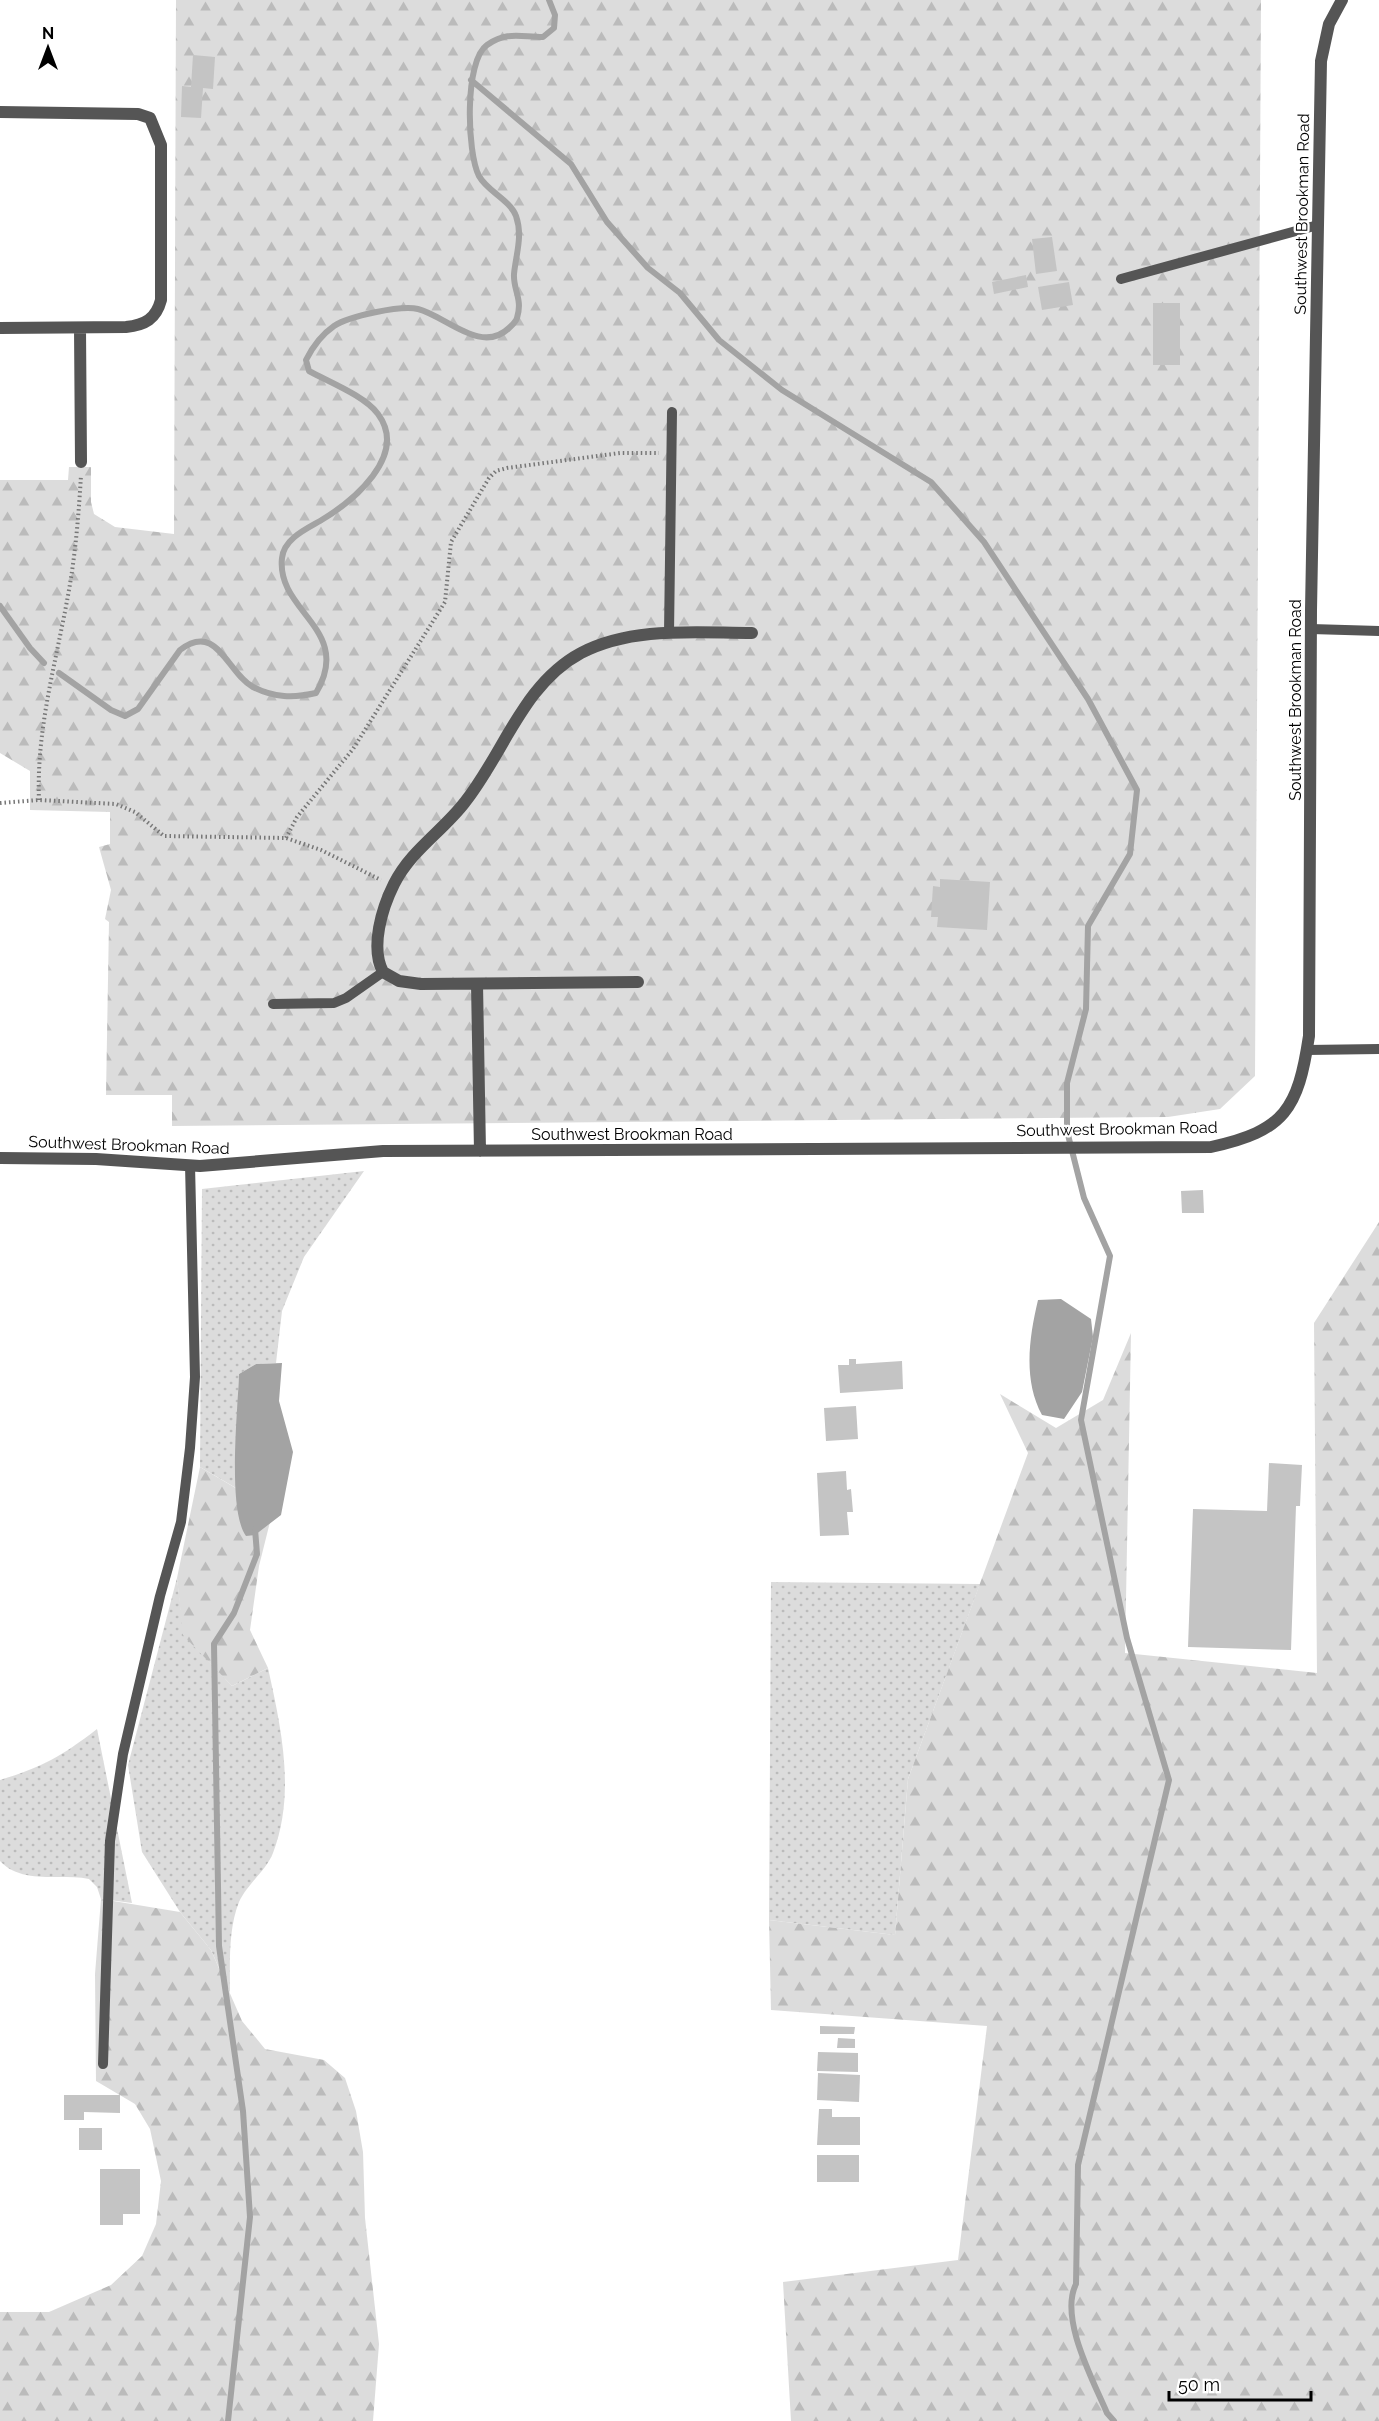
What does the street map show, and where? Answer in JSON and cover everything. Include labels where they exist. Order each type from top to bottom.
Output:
[{"type":"street","name":"Southwest Brookman Road","points":[[0,1158],[96,1159],[190,1166],[230,1165],[383,1151],[1211,1147],[1245,1140],[1273,1125],[1290,1103],[1302,1081],[1306,1050],[1311,629],[1322,61],[1329,24],[1342,0]]},
{"type":"street","points":[[0,112],[123,112],[150,118],[161,145],[161,300],[158,311],[151,320],[139,326],[0,328]]},
{"type":"street","points":[[80,328],[81,462]]},
{"type":"street","points":[[638,982],[422,984],[399,981],[383,972],[377,956],[377,940],[393,886],[407,862],[465,802],[520,712],[562,666],[582,653],[613,640],[651,633],[752,633]]},
{"type":"street","points":[[477,984],[480,1151]]},
{"type":"lane","points":[[1121,279],[1318,225]]},
{"type":"lane","points":[[669,633],[672,412]]},
{"type":"lane","points":[[1311,629],[1379,631]]},
{"type":"lane","points":[[273,1004],[334,1003],[346,998],[383,972]]},
{"type":"lane","points":[[1306,1050],[1379,1049]]},
{"type":"lane","points":[[103,2064],[110,1841],[123,1754],[160,1596],[182,1522],[190,1448],[195,1377],[190,1166]]},
{"type":"path","points":[[286,838],[297,817],[354,749],[445,602],[451,542],[489,478],[496,471],[620,453],[672,453]]},
{"type":"path","points":[[39,800],[39,760],[45,705],[70,582],[81,462]]},
{"type":"path","points":[[0,803],[39,800],[116,804],[135,812],[164,836],[286,838],[321,850],[393,886]]},
{"type":"green space","points":[[176,0],[1261,0],[1255,1076],[1220,1109],[1168,1117],[172,1126],[172,1095],[106,1095],[109,922],[105,919],[111,890],[99,847],[110,844],[110,812],[30,810],[30,771],[0,753],[0,480],[68,480],[69,467],[91,467],[91,502],[94,514],[115,527],[174,534]]},
{"type":"green space","points":[[364,1171],[304,1257],[282,1311],[276,1363],[256,1364],[239,1374],[236,1488],[200,1467],[202,1189]]},
{"type":"green space","points":[[1379,1222],[1379,2421],[791,2421],[783,2282],[958,2260],[987,2026],[771,2010],[769,1920],[895,1935],[908,1779],[1028,1453],[1000,1394],[1056,1428],[1103,1400],[1131,1333],[1125,1653],[1317,1673],[1314,1323]]},
{"type":"green space","points":[[200,1467],[273,1510],[259,1566],[250,1630],[268,1668],[232,1686],[183,1635],[177,1578]]},
{"type":"green space","points":[[177,1578],[184,1635],[232,1686],[268,1668],[278,1713],[284,1760],[284,1807],[280,1830],[270,1860],[242,1895],[235,1913],[230,1947],[230,1993],[211,1950],[180,1912],[142,1852],[128,1765]]},
{"type":"green space","points":[[771,1582],[980,1584],[908,1779],[895,1935],[769,1920]]},
{"type":"green space","points":[[97,1729],[132,1903],[101,1899],[97,1887],[89,1879],[30,1876],[9,1868],[0,1861],[0,1780],[52,1760]]},
{"type":"green space","points":[[101,1899],[180,1912],[211,1950],[242,2021],[265,2049],[324,2060],[345,2078],[356,2111],[363,2152],[365,2218],[379,2344],[373,2421],[0,2421],[0,2312],[49,2312],[111,2285],[142,2256],[156,2224],[161,2181],[150,2129],[135,2104],[96,2081],[95,1974]]},
{"type":"shaded area","points":[[1061,1299],[1091,1319],[1093,1337],[1082,1392],[1064,1419],[1042,1415],[1032,1388],[1030,1373],[1030,1344],[1038,1300]]},
{"type":"shaded area","points":[[282,1363],[279,1401],[293,1452],[281,1515],[255,1535],[246,1536],[240,1523],[235,1483],[239,1374],[256,1364]]},
{"type":"building","points":[[193,55],[215,57],[213,89],[203,88],[201,118],[181,117],[182,86],[191,87]]},
{"type":"building","points":[[1052,237],[1057,271],[1036,274],[1032,239]]},
{"type":"building","points":[[1026,275],[1028,287],[994,294],[992,282]]},
{"type":"building","points":[[1069,282],[1073,305],[1042,310],[1038,287]]},
{"type":"building","points":[[1153,303],[1180,303],[1180,365],[1153,365]]},
{"type":"building","points":[[940,879],[990,882],[987,930],[937,927],[938,917],[931,917],[933,886],[940,887]]},
{"type":"building","points":[[1203,1190],[1204,1213],[1182,1213],[1181,1191]]},
{"type":"building","points":[[849,1359],[856,1359],[856,1364],[902,1361],[903,1389],[840,1393],[838,1365],[849,1365]]},
{"type":"building","points":[[856,1406],[858,1439],[826,1441],[824,1408]]},
{"type":"building","points":[[1269,1463],[1302,1465],[1300,1506],[1296,1506],[1291,1650],[1188,1647],[1193,1509],[1267,1511]]},
{"type":"building","points":[[846,1471],[847,1490],[851,1489],[853,1512],[847,1512],[849,1535],[820,1536],[817,1473]]},
{"type":"building","points":[[820,2026],[855,2027],[854,2034],[820,2034]]},
{"type":"building","points":[[838,2038],[855,2039],[855,2048],[837,2048]]},
{"type":"building","points":[[818,2052],[858,2053],[858,2072],[817,2071]]},
{"type":"building","points":[[818,2073],[860,2075],[859,2102],[817,2100]]},
{"type":"building","points":[[64,2095],[120,2095],[120,2113],[84,2112],[84,2120],[64,2120]]},
{"type":"building","points":[[819,2109],[832,2109],[832,2117],[860,2117],[860,2145],[817,2145]]},
{"type":"building","points":[[79,2128],[102,2128],[102,2150],[79,2150]]},
{"type":"building","points":[[817,2155],[859,2155],[859,2182],[817,2182]]},
{"type":"building","points":[[100,2169],[140,2169],[140,2214],[123,2214],[123,2225],[100,2225]]},
{"type":"waterway","points":[[59,673],[111,710],[125,716],[138,709],[180,650],[193,643],[203,642],[213,645],[244,680],[261,691],[284,696],[316,693],[325,671],[326,652],[320,636],[290,593],[283,577],[284,551],[296,535],[333,513],[361,490],[382,461],[387,446],[386,430],[372,407],[356,395],[309,371],[306,360],[318,341],[334,326],[375,312],[418,309],[475,336],[487,337],[498,335],[516,321],[519,305],[514,274],[519,238],[518,223],[509,205],[479,176],[470,129],[471,87],[474,69],[480,54],[487,45],[507,36],[543,37],[554,28],[555,15],[549,0]]},
{"type":"waterway","points":[[471,80],[571,164],[607,222],[648,268],[680,293],[719,340],[782,390],[931,482],[984,542],[1088,699],[1137,790],[1130,854],[1088,926],[1086,1009],[1067,1083],[1067,1131],[1084,1198],[1110,1256],[1081,1420],[1127,1638],[1169,1780],[1078,2165],[1076,2284],[1072,2298],[1072,2314],[1080,2349],[1087,2367],[1107,2413],[1114,2421]]},
{"type":"waterway","points":[[0,606],[30,648],[44,663]]},
{"type":"waterway","points":[[228,2421],[250,2217],[243,2111],[219,1946],[214,1644],[234,1613],[257,1554],[255,1529]]}]
